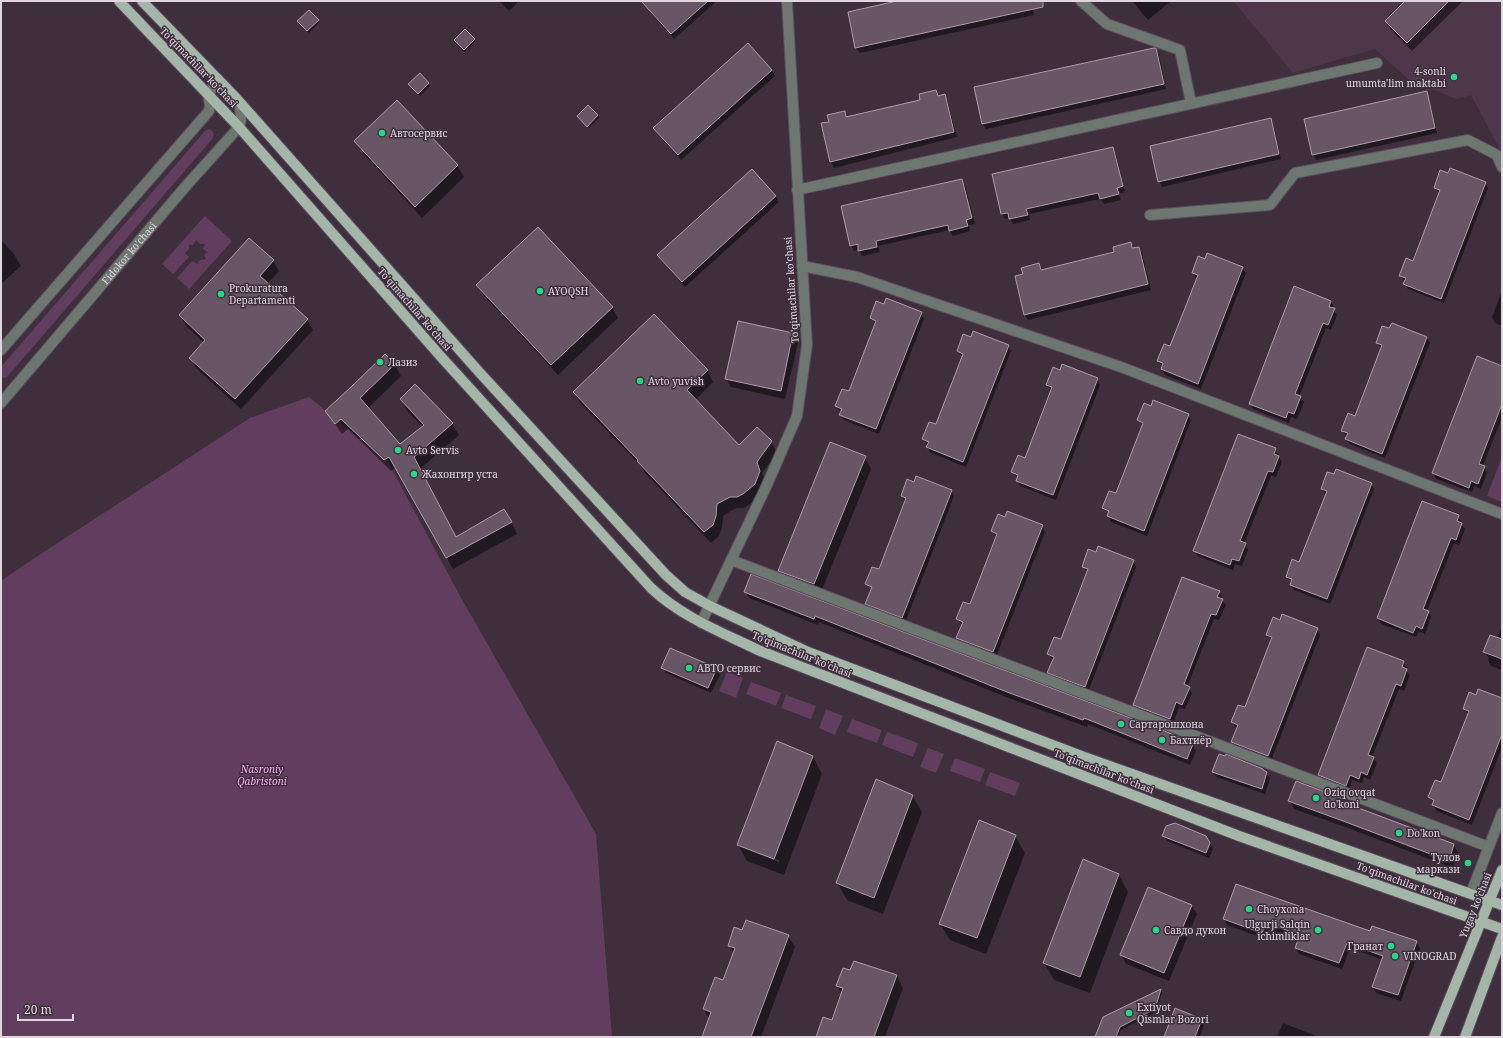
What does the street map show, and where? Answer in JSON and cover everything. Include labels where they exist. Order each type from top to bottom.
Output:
[{"type":"main road","name":"To'qimachilar ko'chasi","points":[[119,1],[239,127],[443,359],[651,588],[672,606],[701,623],[758,650],[1239,836],[1502,929]]},
{"type":"main road","name":"To'qimachilar ko'chasi","points":[[142,1],[236,98],[480,373],[666,575],[685,592],[710,606],[808,652],[1084,757],[1502,905]]},
{"type":"main road","name":"Yugay ko'chasi","points":[[1434,1037],[1502,870]]},
{"type":"main road","points":[[1465,1037],[1502,937]]},
{"type":"street","name":"To'qimachilar ko'chasi","points":[[701,623],[766,487],[797,416],[807,345],[787,1]]},
{"type":"street","points":[[1080,1],[1107,24],[1180,50],[1191,103]]},
{"type":"street","points":[[797,190],[1376,63]]},
{"type":"street","points":[[1,350],[208,111],[210,105],[208,95],[218,79]]},
{"type":"street","points":[[236,98],[240,105],[242,116],[239,127]]},
{"type":"street","name":"Fidokor ko'chasi","points":[[1,404],[181,192],[239,127]]},
{"type":"street","points":[[1150,215],[1270,205],[1295,173],[1468,140],[1497,155],[1502,167]]},
{"type":"street","points":[[802,266],[857,277],[1121,367],[1502,514]]},
{"type":"street","points":[[731,560],[1489,847]]},
{"type":"street","points":[[1471,893],[1502,813]]},
{"type":"shaded area","name":"4-sonli umumta'lim maktabi","points":[[1233,1],[1502,1],[1502,153],[1471,95],[1457,99],[1410,81],[1375,49],[1293,73]]},
{"type":"green space","points":[[209,129],[214,134],[213,138],[7,377],[1,377],[1,367],[205,131]]},
{"type":"green space","points":[[205,216],[232,241],[189,289],[177,278],[192,261],[197,264],[200,260],[206,259],[204,255],[208,252],[203,249],[205,244],[200,244],[196,240],[193,245],[189,244],[189,249],[185,253],[189,257],[173,274],[162,264]]},
{"type":"green space","name":"Nasroniy Qabristoni","points":[[309,397],[388,462],[460,596],[596,834],[612,1037],[1,1037],[1,581],[250,418]]},
{"type":"green space","points":[[1502,457],[1502,502],[1487,496]]},
{"type":"green space","points":[[727,672],[743,678],[736,698],[719,691]]},
{"type":"green space","points":[[751,682],[781,693],[776,706],[746,694]]},
{"type":"green space","points":[[786,695],[816,706],[811,719],[781,708]]},
{"type":"green space","points":[[826,709],[843,716],[835,735],[819,728]]},
{"type":"green space","points":[[852,719],[882,730],[877,743],[847,732]]},
{"type":"green space","points":[[887,732],[918,743],[913,757],[882,745]]},
{"type":"green space","points":[[928,748],[944,754],[936,773],[920,767]]},
{"type":"green space","points":[[955,758],[985,769],[980,782],[950,771]]},
{"type":"green space","points":[[990,772],[1020,783],[1015,796],[985,785]]},
{"type":"building","points":[[641,1],[708,1],[671,34]]},
{"type":"building","points":[[897,1],[1043,1],[1043,7],[855,48],[848,12]]},
{"type":"building","points":[[1405,1],[1449,1],[1407,43],[1385,21]]},
{"type":"building","points":[[309,10],[319,20],[307,31],[297,21]]},
{"type":"building","points":[[465,29],[475,39],[464,50],[454,40]]},
{"type":"building","points":[[748,43],[772,70],[678,155],[653,128]]},
{"type":"building","points":[[1156,48],[1164,84],[982,124],[974,87]]},
{"type":"building","points":[[420,73],[429,83],[418,94],[408,84]]},
{"type":"building","points":[[936,90],[938,96],[945,94],[954,132],[830,162],[821,123],[829,122],[827,115],[845,111],[846,117],[920,100],[919,94]]},
{"type":"building","points":[[1427,91],[1435,128],[1312,155],[1304,119]]},
{"type":"building","points":[[397,100],[458,165],[415,207],[354,141]]},
{"type":"building","points":[[588,105],[598,115],[587,127],[577,116]]},
{"type":"building","points":[[1271,118],[1279,154],[1158,182],[1150,146]]},
{"type":"building","points":[[1113,147],[1123,186],[1117,188],[1119,194],[1100,199],[1098,193],[1026,209],[1028,215],[1009,219],[1008,213],[1001,214],[992,174]]},
{"type":"building","points":[[1450,168],[1486,182],[1441,299],[1403,284],[1406,278],[1399,276],[1406,258],[1413,261],[1440,190],[1434,188],[1440,170],[1448,173]]},
{"type":"building","points":[[752,169],[776,196],[682,282],[657,255]]},
{"type":"building","points":[[962,179],[972,218],[966,220],[968,226],[949,231],[948,225],[876,241],[877,247],[858,251],[858,244],[850,246],[841,206]]},
{"type":"building","name":"AYOQSH","points":[[538,227],[613,307],[551,365],[476,285]]},
{"type":"building","points":[[249,238],[274,260],[260,276],[308,319],[235,399],[189,358],[205,340],[179,315]]},
{"type":"building","points":[[1131,242],[1132,248],[1139,247],[1148,284],[1024,315],[1015,276],[1023,274],[1021,268],[1039,263],[1041,270],[1114,252],[1113,247]]},
{"type":"building","points":[[1207,253],[1243,267],[1198,384],[1161,369],[1163,363],[1157,361],[1164,344],[1170,346],[1198,275],[1192,273],[1198,256],[1205,259]]},
{"type":"building","points":[[1294,286],[1331,301],[1329,307],[1335,308],[1328,325],[1323,323],[1295,394],[1301,396],[1294,414],[1288,412],[1286,418],[1249,404]]},
{"type":"building","points":[[886,298],[922,312],[876,429],[839,415],[842,409],[835,406],[842,389],[849,391],[876,321],[870,318],[876,301],[884,304]]},
{"type":"building","points":[[654,314],[708,370],[687,390],[739,445],[757,427],[772,441],[757,462],[760,471],[755,484],[743,494],[737,497],[730,497],[717,504],[716,516],[713,525],[704,532],[573,392]]},
{"type":"building","points":[[738,321],[793,333],[781,391],[725,379]]},
{"type":"building","points":[[1392,323],[1427,337],[1382,454],[1345,439],[1348,433],[1341,431],[1348,413],[1355,416],[1382,345],[1376,343],[1382,326],[1389,328]]},
{"type":"building","points":[[973,331],[1009,345],[963,462],[926,447],[929,442],[922,439],[929,422],[936,424],[963,354],[957,351],[963,334],[971,337]]},
{"type":"building","name":"Avto Servis","points":[[385,354],[395,364],[360,398],[400,444],[424,425],[400,399],[415,384],[453,423],[414,457],[456,537],[504,509],[512,522],[446,558],[389,457],[384,460],[341,419],[335,424],[325,411]]},
{"type":"building","points":[[1477,356],[1502,366],[1502,404],[1479,464],[1485,466],[1478,484],[1471,481],[1469,488],[1432,473]]},
{"type":"building","points":[[1062,364],[1098,378],[1053,495],[1016,481],[1018,475],[1011,472],[1018,455],[1025,458],[1052,387],[1046,385],[1053,367],[1060,370]]},
{"type":"building","points":[[1153,400],[1189,414],[1144,531],[1107,516],[1109,511],[1102,508],[1109,491],[1116,493],[1143,423],[1137,420],[1144,403],[1151,406]]},
{"type":"building","points":[[1238,434],[1276,448],[1274,454],[1279,456],[1273,472],[1268,471],[1240,541],[1246,543],[1239,561],[1232,559],[1230,565],[1193,551]]},
{"type":"building","points":[[830,442],[866,456],[814,584],[778,571]]},
{"type":"building","points":[[1336,469],[1372,483],[1327,599],[1290,585],[1292,579],[1286,577],[1292,559],[1299,562],[1327,491],[1321,489],[1327,472],[1334,474]]},
{"type":"building","points":[[916,476],[952,490],[902,618],[865,604],[872,587],[865,584],[872,567],[879,569],[906,498],[901,496],[907,479],[914,482]]},
{"type":"building","points":[[1422,501],[1459,515],[1457,521],[1462,523],[1456,540],[1451,538],[1423,609],[1429,611],[1422,629],[1416,626],[1413,633],[1377,618]]},
{"type":"building","points":[[1007,511],[1043,525],[993,652],[956,638],[963,622],[956,619],[963,602],[970,604],[997,534],[991,531],[998,514],[1005,517]]},
{"type":"building","points":[[1098,546],[1134,560],[1085,687],[1047,673],[1054,657],[1047,654],[1054,637],[1061,639],[1088,569],[1082,567],[1088,549],[1096,552]]},
{"type":"building","points":[[751,574],[1165,731],[1193,744],[1187,759],[1084,718],[1083,720],[1007,692],[815,616],[814,619],[744,592]]},
{"type":"building","points":[[1182,577],[1220,591],[1217,597],[1223,599],[1216,615],[1211,614],[1184,684],[1190,687],[1182,705],[1176,702],[1170,719],[1133,705]]},
{"type":"building","points":[[1282,614],[1318,628],[1268,756],[1231,742],[1238,725],[1231,722],[1238,705],[1245,707],[1272,637],[1266,635],[1273,617],[1280,620]]},
{"type":"building","points":[[1490,635],[1502,639],[1502,659],[1483,652]]},
{"type":"building","points":[[1367,647],[1404,661],[1402,667],[1407,669],[1401,686],[1396,684],[1368,755],[1374,757],[1367,775],[1361,772],[1359,779],[1350,775],[1346,786],[1318,775]]},
{"type":"building","name":"АВТО сервис","points":[[670,648],[717,668],[708,688],[661,668]]},
{"type":"building","points":[[1478,689],[1502,698],[1502,734],[1469,820],[1432,805],[1434,800],[1428,797],[1435,780],[1441,782],[1469,711],[1463,709],[1469,692],[1476,695]]},
{"type":"building","points":[[777,741],[813,756],[774,859],[737,845]]},
{"type":"building","points":[[1219,754],[1225,756],[1226,754],[1267,772],[1262,789],[1212,772]]},
{"type":"building","points":[[876,779],[913,795],[874,898],[836,883]]},
{"type":"building","name":"Do'kon","points":[[1296,781],[1341,798],[1340,801],[1454,844],[1449,861],[1288,801]]},
{"type":"building","points":[[979,820],[1016,835],[977,938],[939,924]]},
{"type":"building","points":[[1175,823],[1206,836],[1210,843],[1206,853],[1162,836],[1166,826]]},
{"type":"building","points":[[1083,859],[1119,874],[1080,977],[1043,963]]},
{"type":"building","points":[[1236,884],[1370,931],[1372,926],[1417,941],[1398,995],[1372,987],[1383,956],[1347,943],[1339,963],[1295,948],[1300,935],[1266,923],[1262,933],[1223,919]]},
{"type":"building","name":"Cавдо дукон","points":[[1148,887],[1192,905],[1164,973],[1120,955]]},
{"type":"building","points":[[746,920],[789,935],[751,1037],[702,1037],[711,1012],[703,1009],[715,977],[723,980],[735,948],[728,946],[734,927],[742,930]]},
{"type":"building","points":[[854,961],[897,975],[874,1037],[816,1037],[823,1017],[832,1020],[843,988],[836,986],[843,968],[850,970]]},
{"type":"building","name":"Extiyot Qismlar Bozori","points":[[1161,989],[1155,1009],[1120,1027],[1116,1037],[1095,1037],[1103,1017]]},
{"type":"building","points":[[1175,1008],[1202,1019],[1195,1037],[1164,1037]]},
{"type":"place","name":"4-sonli umumta'lim maktabi","points":[[1454,77]]},
{"type":"place","name":"Автосервис","points":[[382,133]]},
{"type":"place","name":"AYOQSH","points":[[540,291]]},
{"type":"place","name":"Prokuratura Departamenti","points":[[221,294]]},
{"type":"place","name":"Лазиз","points":[[380,362]]},
{"type":"place","name":"Avto yuvish","points":[[640,381]]},
{"type":"place","name":"Avto Servis","points":[[398,450]]},
{"type":"place","name":"Жахонгир уста","points":[[414,474]]},
{"type":"place","name":"АВТО сервис","points":[[689,668]]},
{"type":"place","name":"Сартарошхона","points":[[1121,724]]},
{"type":"place","name":"Бахтиёр","points":[[1162,740]]},
{"type":"place","name":"Oziq ovqat do'koni","points":[[1316,798]]},
{"type":"place","name":"Do'kon","points":[[1399,833]]},
{"type":"place","name":"Тулов маркази","points":[[1468,863]]},
{"type":"place","name":"Choyxona","points":[[1249,909]]},
{"type":"place","name":"Cавдо дукон","points":[[1156,930]]},
{"type":"place","name":"Ulgurji Salqin ichimliklar","points":[[1318,930]]},
{"type":"place","name":"Гранат","points":[[1391,946]]},
{"type":"place","name":"VINOGRAD","points":[[1395,956]]},
{"type":"place","name":"Extiyot Qismlar Bozori","points":[[1129,1013]]}]
